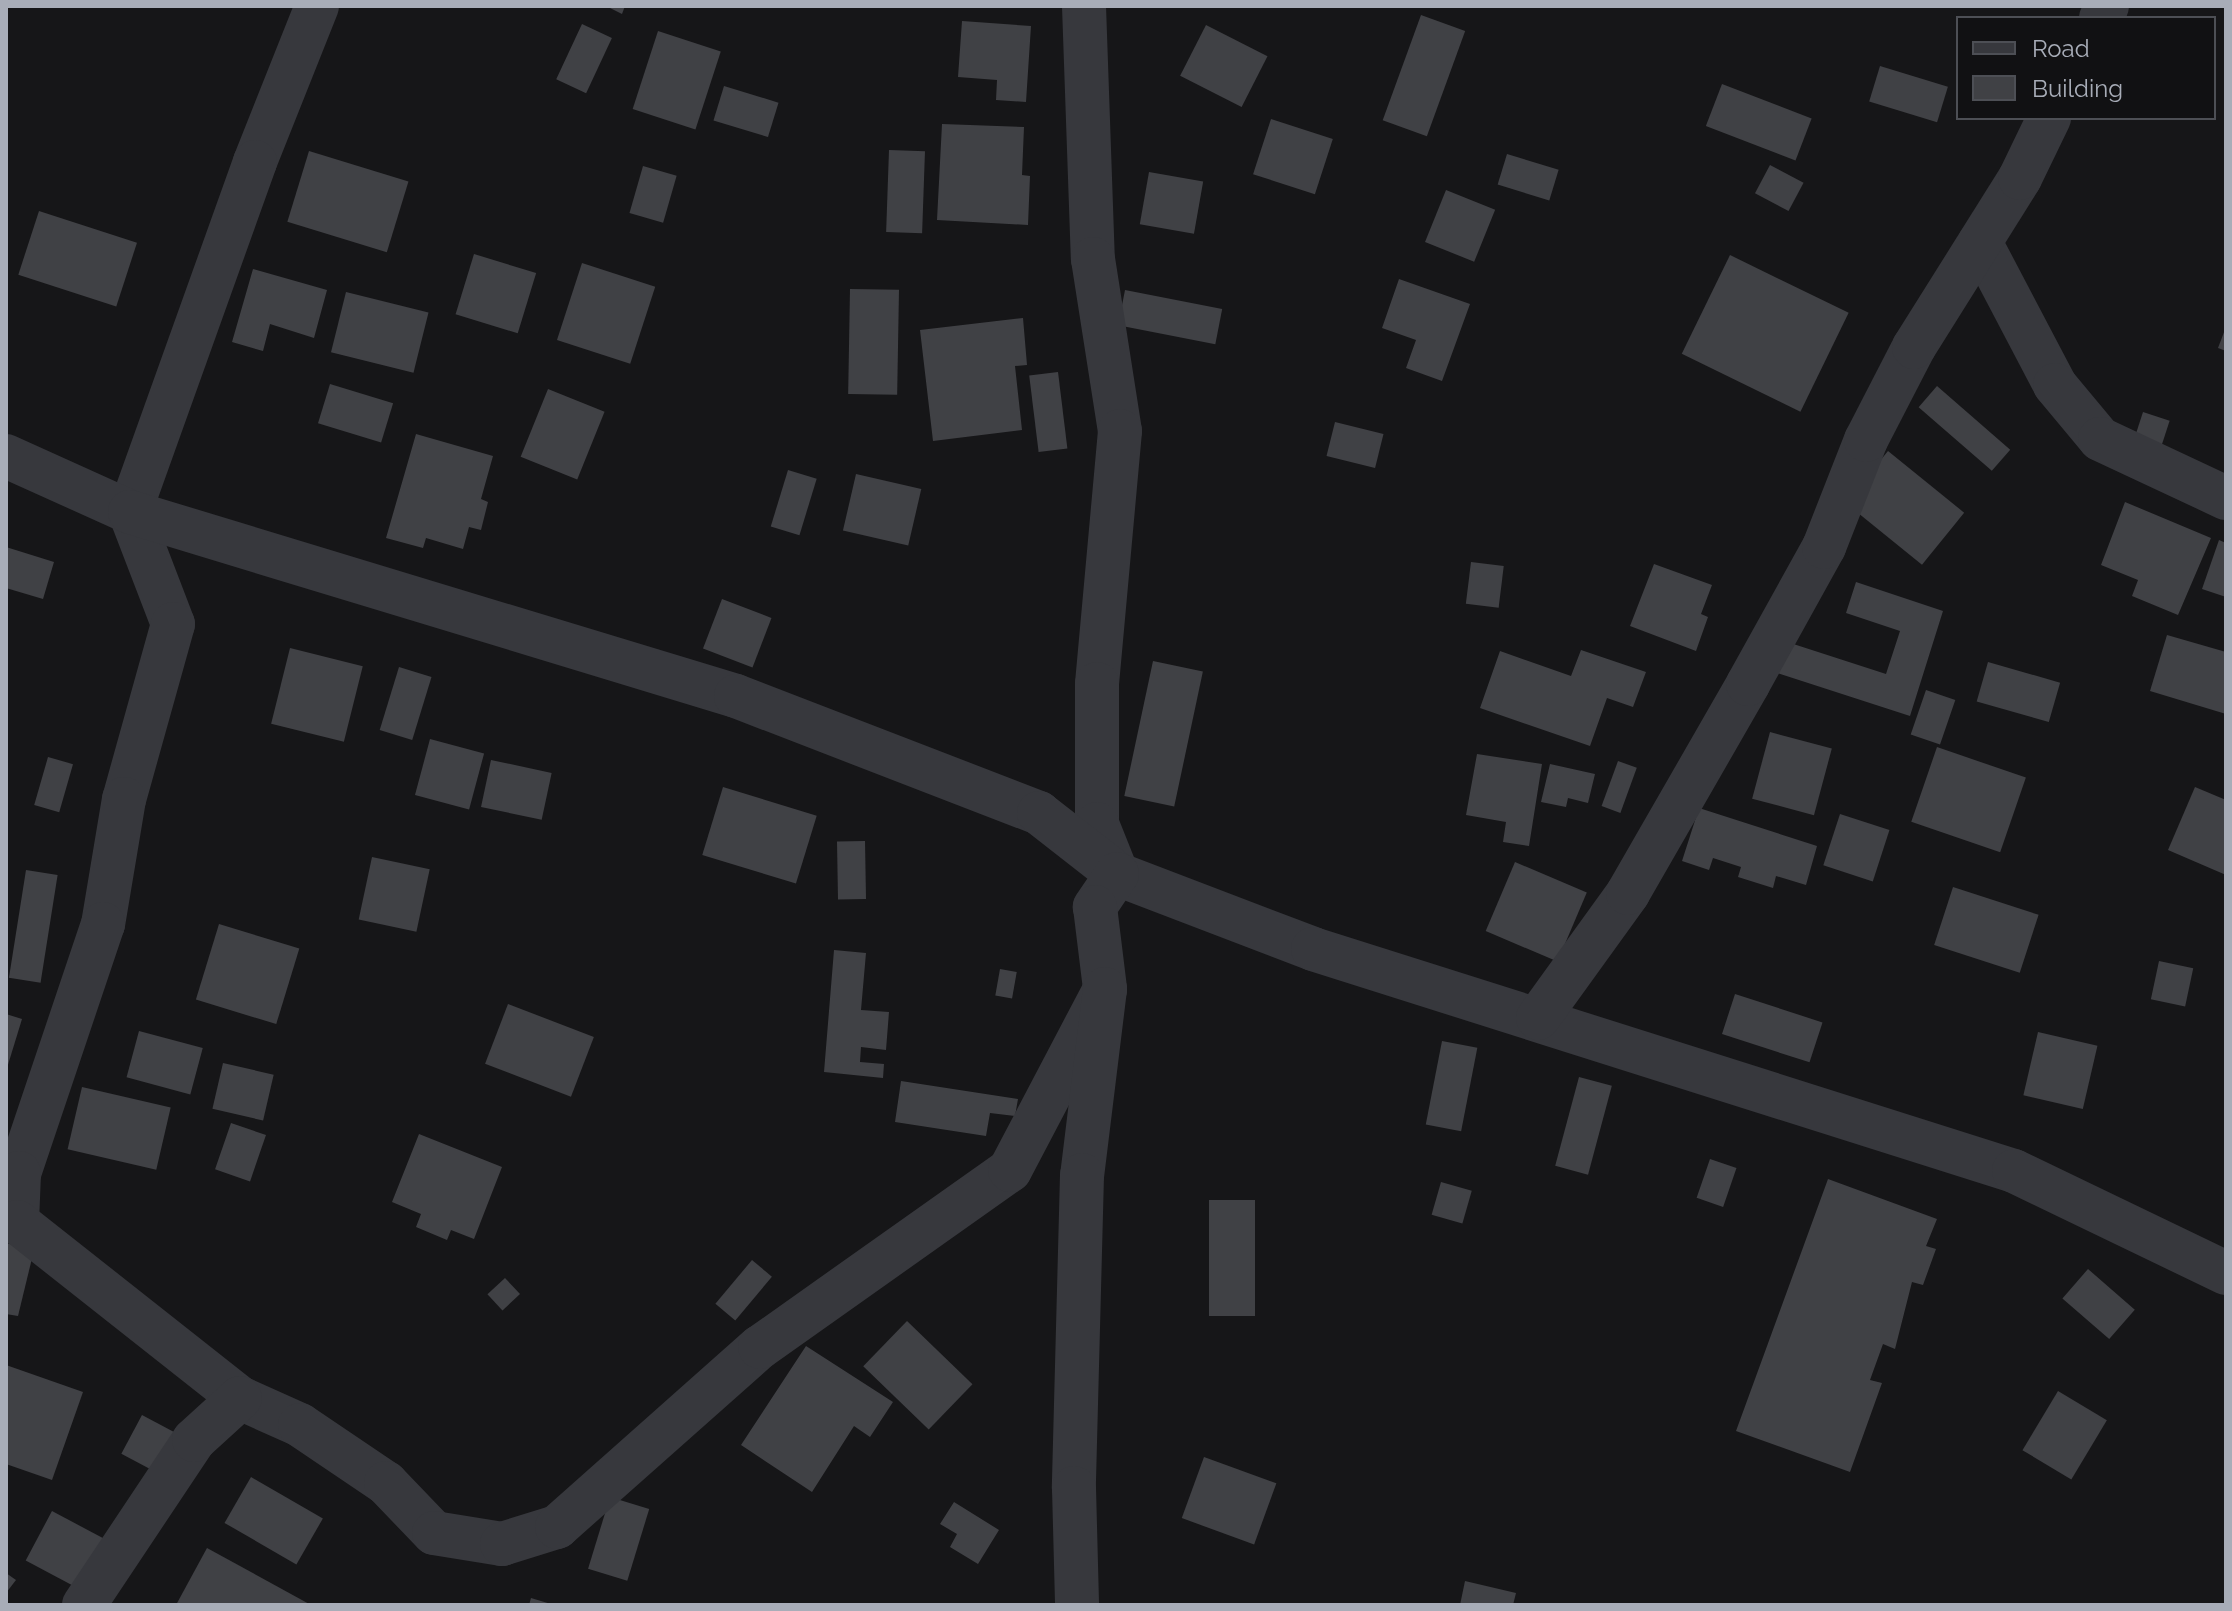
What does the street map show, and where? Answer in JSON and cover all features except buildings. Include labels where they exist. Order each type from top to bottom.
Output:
[{"type":"street","points":[[317,6],[255,162],[130,512],[173,624],[124,799],[103,924],[19,1173],[17,1222],[240,1398],[300,1425],[386,1483],[434,1533],[502,1544],[557,1527],[760,1347],[1010,1170],[1105,989]]},
{"type":"street","points":[[1084,6],[1093,259],[1120,431],[1097,684],[1097,824],[1117,874]]},
{"type":"street","points":[[1538,1018],[1628,893],[1741,697],[1824,547],[1866,440],[1914,347],[1980,242],[2048,120]]},
{"type":"street","points":[[1980,242],[2055,385],[2100,439],[2226,498]]},
{"type":"street","points":[[6,456],[130,512],[736,696],[1039,813],[1117,874],[1313,949],[2014,1171],[2226,1273]]},
{"type":"street","points":[[1077,1605],[1074,1488],[1082,1175],[1105,989],[1095,907],[1117,874]]},
{"type":"street","points":[[84,1605],[194,1440],[240,1398]]}]
